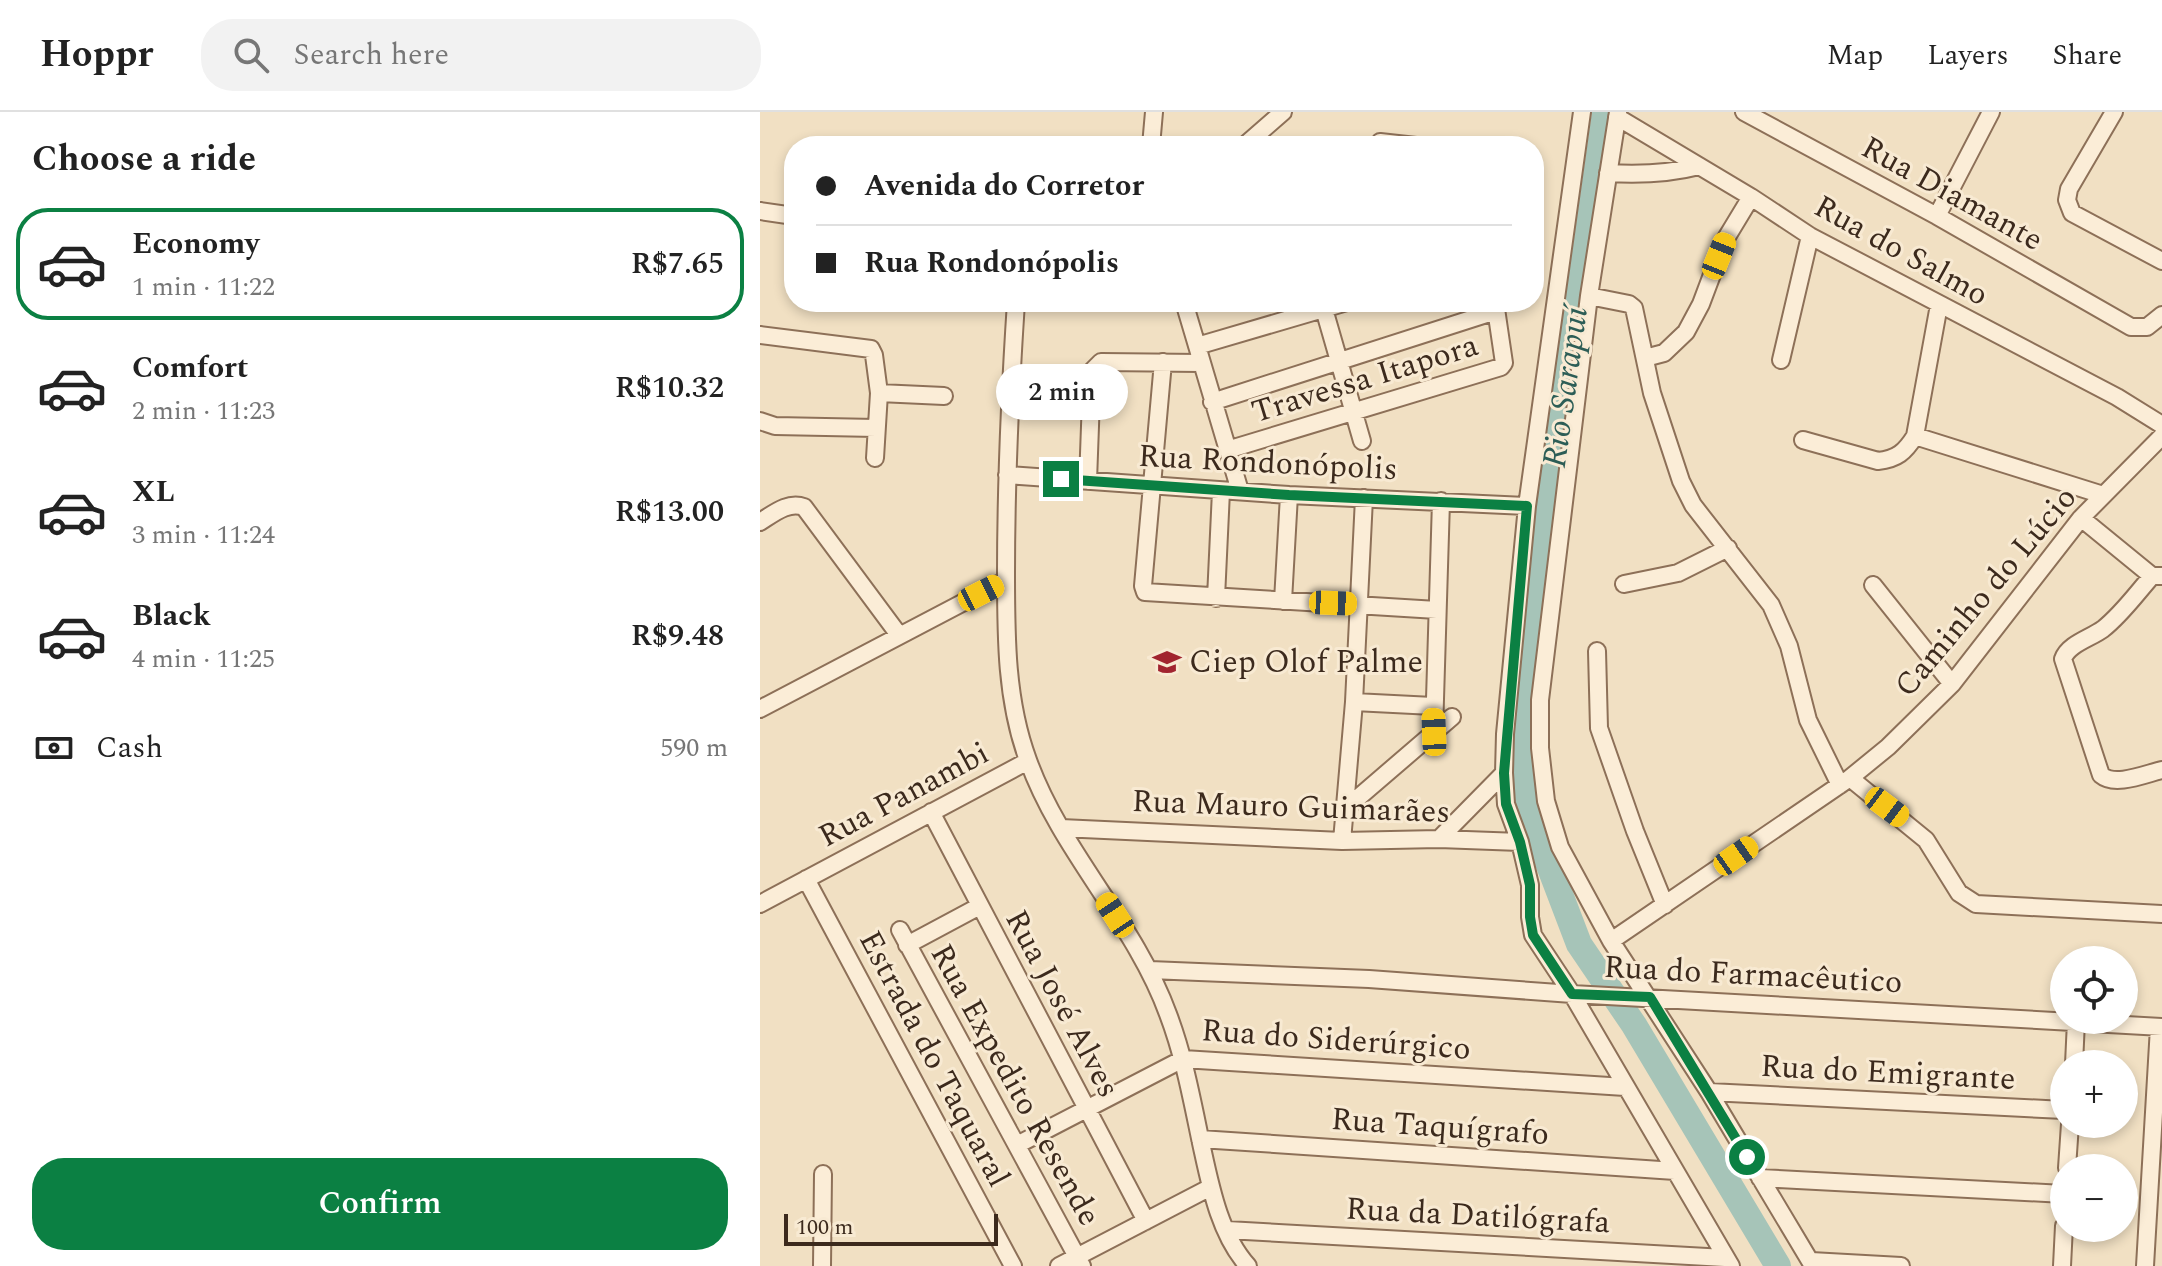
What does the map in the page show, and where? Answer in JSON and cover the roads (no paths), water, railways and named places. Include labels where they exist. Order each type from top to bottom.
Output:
[{"type":"street","points":[[1152,136],[1154,112]]},
{"type":"street","points":[[1255,136],[1283,112]]},
{"type":"street","points":[[1582,112],[1527,506],[1504,773],[1506,804],[1520,842],[1530,885],[1533,935],[1580,994],[1625,1087],[1728,1262]]},
{"type":"street","name":"Rua Diamante","points":[[1744,112],[1937,216],[2131,327],[2147,327],[2162,315]]},
{"type":"street","points":[[1937,216],[1991,112]]},
{"type":"street","points":[[2114,112],[2069,189],[2068,206],[2072,213],[2162,261]]},
{"type":"street","points":[[1618,115],[1589,296],[1541,686],[1540,748],[1546,801],[1560,847],[1611,941],[1650,997],[1812,1264],[1901,1266]]},
{"type":"street","name":"Rua do Salmo","points":[[1618,115],[1810,236],[2117,397],[2162,425]]},
{"type":"street","points":[[1608,173],[1645,175],[1699,166]]},
{"type":"street","points":[[1645,358],[1664,353],[1686,332],[1701,304],[1725,240],[1751,197]]},
{"type":"street","points":[[760,211],[784,215]]},
{"type":"street","points":[[1781,360],[1810,236]]},
{"type":"street","points":[[1589,296],[1629,304],[1634,308],[1652,393],[1681,481],[1693,505],[1780,620],[1808,720],[1845,782],[1926,840],[1959,893],[1976,904],[2162,914]]},
{"type":"street","points":[[1803,440],[1878,461],[1900,456],[1915,436],[1939,305]]},
{"type":"street","points":[[1015,312],[1007,475],[1006,580],[1008,662],[1015,716],[1028,761],[1061,828],[1150,970],[1183,1059],[1211,1187],[1227,1230],[1248,1266]]},
{"type":"street","points":[[1187,312],[1240,491]]},
{"type":"street","points":[[1197,346],[1314,312]]},
{"type":"street","points":[[1325,312],[1362,441]]},
{"type":"street","points":[[1212,402],[1478,312]]},
{"type":"street","name":"Travessa Itapora","points":[[1227,450],[1501,367],[1504,363],[1496,312]]},
{"type":"street","points":[[760,335],[871,349],[879,393],[875,458]]},
{"type":"street","points":[[1088,481],[1092,371],[1095,365],[1101,362],[1201,363]]},
{"type":"street","points":[[1163,362],[1143,586],[1145,592],[1437,610]]},
{"type":"street","points":[[879,393],[944,396]]},
{"type":"street","points":[[760,421],[775,426],[876,428]]},
{"type":"street","points":[[1915,436],[2103,495]]},
{"type":"street","name":"Caminho do Lúcio","points":[[1611,941],[1845,782],[1888,747],[1952,684],[2081,518],[2162,436]]},
{"type":"street","name":"Rua Rondonópolis","points":[[1007,475],[1221,491],[1527,506]]},
{"type":"street","points":[[1216,598],[1221,491]]},
{"type":"street","points":[[1283,601],[1289,495]]},
{"type":"street","points":[[1342,841],[1354,702],[1364,498]]},
{"type":"street","points":[[1434,732],[1441,501]]},
{"type":"street","points":[[760,522],[789,505],[804,507],[899,635]]},
{"type":"street","points":[[2081,518],[2157,576],[2116,618],[2066,651],[2063,659],[2101,775],[2116,781],[2162,770]]},
{"type":"street","points":[[1624,584],[1678,573],[1728,548]]},
{"type":"street","points":[[760,709],[1006,580]]},
{"type":"street","points":[[1873,585],[1952,684]]},
{"type":"street","points":[[1597,651],[1599,728],[1665,905]]},
{"type":"street","points":[[1354,702],[1433,706]]},
{"type":"street","points":[[1345,809],[1452,717]]},
{"type":"street","name":"Rua Panambi","points":[[760,904],[1028,761]]},
{"type":"street","points":[[1439,839],[1504,773]]},
{"type":"street","name":"Rua José Alves","points":[[931,812],[978,907],[1146,1221]]},
{"type":"street","name":"Rua Mauro Guimarães","points":[[1061,828],[1342,841],[1439,839],[1520,842]]},
{"type":"street","name":"Estrada do Taquaral","points":[[806,879],[1013,1266]]},
{"type":"street","name":"Rua Expedito Resende","points":[[978,907],[904,937],[1080,1262]]},
{"type":"street","name":"Rua do Farmacêutico","points":[[1150,970],[1369,979],[1580,994],[2050,1020]]},
{"type":"street","name":"Rua do Farmacêutico","points":[[2138,1025],[2160,1027]]},
{"type":"street","points":[[2145,1266],[2160,1027]]},
{"type":"street","name":"Rua do Siderúrgico","points":[[1017,1145],[1183,1059],[1625,1087]]},
{"type":"street","name":"Rua do Emigrante","points":[[1709,1092],[2050,1109]]},
{"type":"street","name":"Rua Taquígrafo","points":[[1200,1139],[1675,1171]]},
{"type":"street","points":[[822,1266],[823,1174]]},
{"type":"street","points":[[1760,1178],[2050,1193]]},
{"type":"street","points":[[1059,1266],[1080,1262],[1146,1221],[1211,1187]]},
{"type":"street","name":"Rua da Datilógrafa","points":[[1227,1230],[1728,1262]]},
{"type":"street","points":[[2062,1266],[2063,1242]]},
{"type":"waterway","name":"Rio Sarapuí","points":[[1605,112],[1529,647],[1520,733],[1526,805],[1579,944],[1634,1025],[1778,1266]]},
{"type":"place","name":"Ciep Olof Palme","points":[[1167,662]]}]
